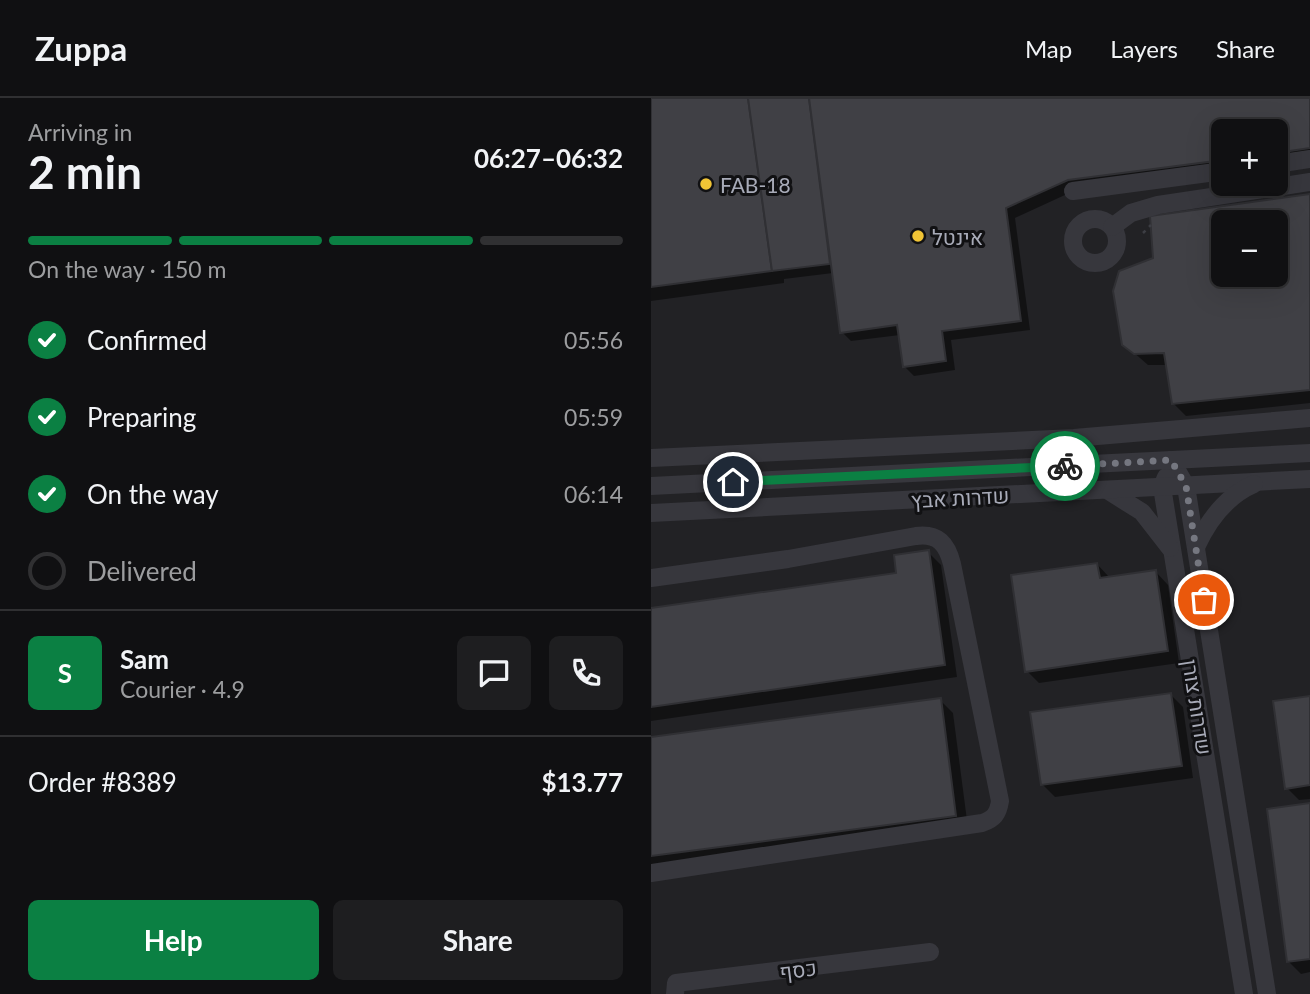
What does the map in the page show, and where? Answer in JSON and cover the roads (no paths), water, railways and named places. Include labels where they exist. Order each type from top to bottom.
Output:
[{"type":"street","points":[[1288,162],[1310,159]]},
{"type":"street","points":[[1073,191],[1211,173]]},
{"type":"street","points":[[1112,227],[1131,213],[1158,205],[1310,182]]},
{"type":"street","points":[[651,458],[1074,438],[1310,418]]},
{"type":"street","name":"שדרות אבץ","points":[[651,486],[1310,453]]},
{"type":"street","name":"שדרות צורן","points":[[1171,460],[1186,486],[1267,994]]},
{"type":"street","name":"שדרות צורן","points":[[1171,460],[1162,487],[1244,994]]},
{"type":"street","name":"שדרות אבץ","points":[[651,513],[1310,479]]},
{"type":"street","points":[[1196,547],[1204,530],[1226,503],[1249,486],[1263,481]]},
{"type":"street","points":[[1107,490],[1142,512],[1173,553]]},
{"type":"street","points":[[651,578],[788,559],[929,534],[937,538],[950,555],[1000,801],[998,813],[992,820],[982,823],[651,873]]},
{"type":"street","name":"כסף","points":[[675,994],[676,983],[930,952]]},
{"type":"place","name":"FAB-18","points":[[706,184]]},
{"type":"place","name":"אינטל","points":[[918,236]]}]
